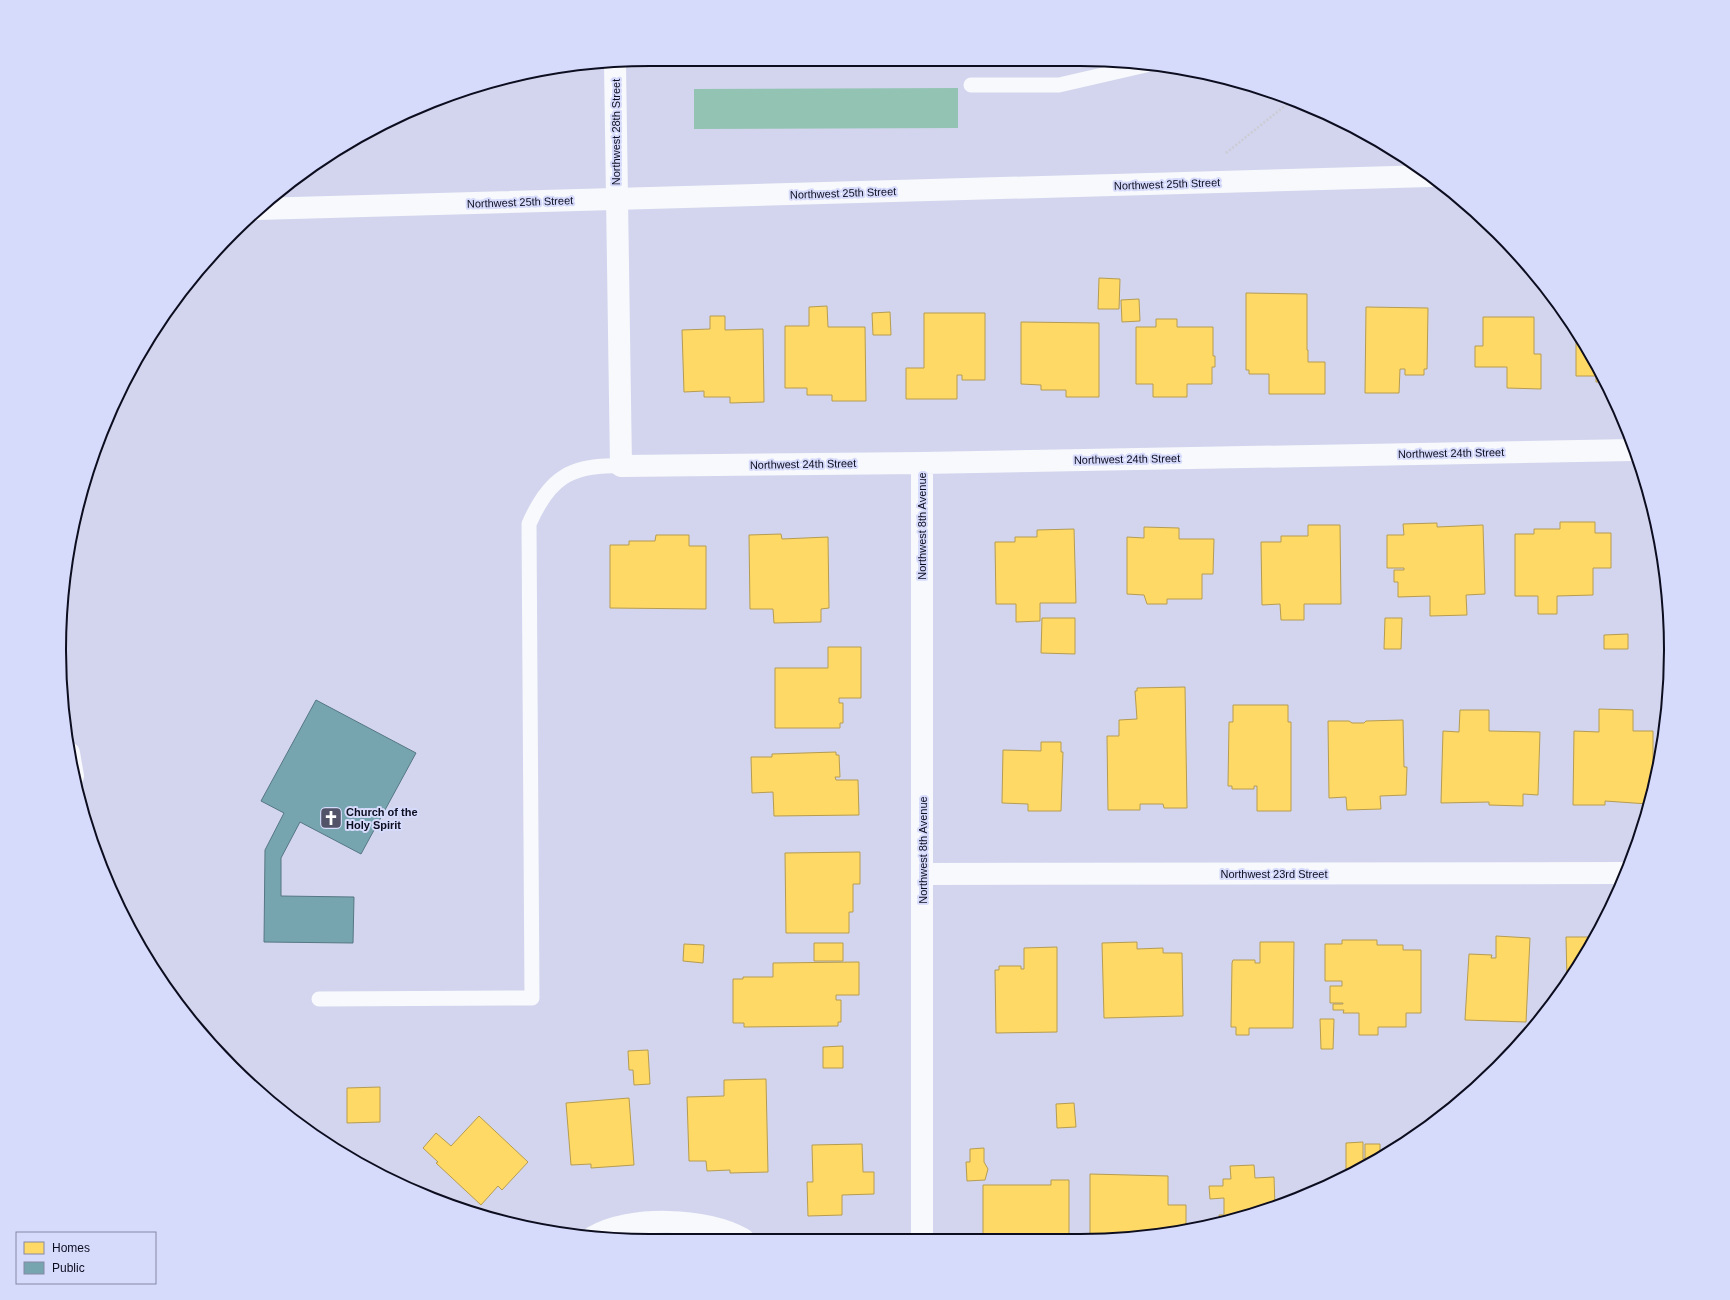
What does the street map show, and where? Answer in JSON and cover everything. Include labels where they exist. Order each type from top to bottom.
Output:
[{"type":"street","name":"Northwest 28th Street","points":[[615,67],[621,466]]},
{"type":"street","name":"Northwest 25th Street","points":[[268,209],[1421,176]]},
{"type":"street","name":"Northwest 24th Street","points":[[621,466],[922,463],[1629,450]]},
{"type":"street","name":"Northwest 8th Avenue","points":[[922,463],[922,1234]]},
{"type":"street","name":"Northwest 23rd Street","points":[[923,874],[1620,873]]},
{"type":"street","points":[[602,1232],[638,1224],[688,1222],[729,1231],[734,1234]]},
{"type":"lane","points":[[971,85],[1058,85],[1131,68]]},
{"type":"lane","points":[[319,999],[532,998],[530,524],[539,502],[554,484],[574,471],[597,465],[621,466]]},
{"type":"path","points":[[1224,154],[1287,104]]},
{"type":"shaded area","points":[[958,88],[958,128],[694,129],[694,89]]},
{"type":"building: Homes","points":[[1099,278],[1120,279],[1119,309],[1098,309]]},
{"type":"building: Homes","points":[[1246,293],[1307,294],[1308,362],[1325,362],[1325,394],[1269,394],[1269,374],[1249,374],[1249,370],[1246,370]]},
{"type":"building: Homes","points":[[1139,299],[1140,321],[1122,322],[1121,300]]},
{"type":"building: Homes","points":[[827,306],[828,327],[865,327],[866,401],[832,401],[832,395],[807,395],[807,388],[785,388],[785,326],[809,326],[809,307]]},
{"type":"building: Homes","points":[[1366,307],[1428,308],[1427,369],[1424,369],[1424,375],[1405,375],[1405,369],[1400,369],[1399,393],[1365,393]]},
{"type":"building: Homes","points":[[890,312],[891,335],[873,335],[872,313]]},
{"type":"building: Homes","points":[[924,313],[985,313],[985,380],[962,380],[962,375],[957,375],[957,399],[906,399],[906,368],[924,368]]},
{"type":"building: Homes","points":[[710,316],[725,316],[725,330],[763,329],[764,402],[730,403],[730,397],[704,397],[704,391],[684,392],[682,330],[710,329]]},
{"type":"building: Homes","points":[[1483,317],[1534,317],[1534,354],[1541,354],[1541,389],[1507,388],[1507,367],[1475,367],[1475,346],[1483,346]]},
{"type":"building: Homes","points":[[1156,319],[1177,319],[1177,327],[1213,327],[1213,356],[1215,356],[1215,367],[1212,367],[1212,384],[1187,384],[1187,397],[1153,397],[1153,384],[1136,384],[1136,327],[1156,327]]},
{"type":"building: Homes","points":[[1021,322],[1099,323],[1099,397],[1066,397],[1066,390],[1041,390],[1041,385],[1021,384]]},
{"type":"building: Homes","points":[[1576,342],[1596,376],[1576,376]]},
{"type":"building: Homes","points":[[1560,522],[1595,522],[1595,533],[1611,533],[1611,568],[1593,568],[1593,595],[1557,596],[1557,614],[1538,614],[1538,596],[1515,596],[1515,534],[1534,534],[1534,529],[1560,529]]},
{"type":"building: Homes","points":[[1437,523],[1437,527],[1483,525],[1485,594],[1466,595],[1467,615],[1430,616],[1430,596],[1398,597],[1398,582],[1394,582],[1394,570],[1404,570],[1404,568],[1387,568],[1387,535],[1404,535],[1403,524]]},
{"type":"building: Homes","points":[[1308,525],[1340,525],[1341,604],[1304,604],[1304,620],[1281,620],[1280,604],[1262,605],[1261,542],[1281,542],[1281,536],[1308,536]]},
{"type":"building: Homes","points":[[1144,527],[1179,528],[1179,539],[1214,539],[1213,574],[1202,574],[1202,599],[1167,599],[1167,604],[1147,604],[1144,595],[1127,594],[1127,537],[1144,538]]},
{"type":"building: Homes","points":[[1074,529],[1076,603],[1040,603],[1040,621],[1016,622],[1016,604],[996,604],[995,542],[1015,542],[1015,537],[1037,537],[1037,530]]},
{"type":"building: Homes","points":[[781,534],[782,539],[828,537],[829,608],[821,609],[821,622],[774,623],[773,609],[750,609],[749,535]]},
{"type":"building: Homes","points":[[656,535],[689,535],[689,546],[706,546],[706,609],[610,608],[610,545],[629,545],[629,541],[655,541]]},
{"type":"building: Homes","points":[[1042,618],[1075,618],[1075,654],[1041,653]]},
{"type":"building: Homes","points":[[1385,618],[1402,618],[1401,649],[1384,649]]},
{"type":"building: Homes","points":[[1628,634],[1628,649],[1604,649],[1604,635]]},
{"type":"building: Homes","points":[[828,647],[861,647],[861,698],[839,698],[839,703],[843,703],[843,723],[840,723],[840,728],[775,728],[775,668],[828,668]]},
{"type":"building: Homes","points":[[1185,687],[1187,808],[1164,808],[1163,804],[1140,804],[1140,810],[1108,810],[1107,736],[1119,736],[1119,720],[1137,719],[1135,691],[1137,691],[1137,688]]},
{"type":"building: Homes","points":[[1233,705],[1288,705],[1288,722],[1291,722],[1291,811],[1257,811],[1257,786],[1254,786],[1254,789],[1232,789],[1232,786],[1228,786],[1229,722],[1233,722]]},
{"type":"building: Homes","points":[[1599,709],[1633,710],[1633,731],[1653,731],[1653,764],[1643,804],[1605,801],[1605,805],[1573,805],[1574,731],[1599,732]]},
{"type":"building: Homes","points":[[1460,710],[1489,710],[1489,731],[1540,732],[1538,795],[1523,794],[1523,806],[1489,805],[1489,802],[1441,803],[1443,731],[1459,732]]},
{"type":"building: Homes","points":[[1403,720],[1404,767],[1407,767],[1406,795],[1380,796],[1381,809],[1347,810],[1346,797],[1329,798],[1328,721],[1364,723],[1366,721]]},
{"type":"building: Homes","points":[[1041,742],[1061,742],[1061,752],[1063,752],[1061,811],[1028,811],[1028,804],[1002,803],[1003,750],[1041,751]]},
{"type":"building: Homes","points":[[836,752],[836,755],[839,755],[840,777],[835,777],[836,780],[858,780],[859,815],[774,816],[773,792],[752,793],[751,757],[772,757],[772,754]]},
{"type":"building: Homes","points":[[860,852],[860,884],[853,884],[853,912],[849,912],[849,933],[786,933],[785,853]]},
{"type":"building: Homes","points":[[1496,936],[1530,938],[1526,1022],[1465,1020],[1469,954],[1492,955],[1491,958],[1496,958]]},
{"type":"building: Homes","points":[[1566,937],[1589,937],[1586,942],[1567,973]]},
{"type":"building: Homes","points":[[1342,940],[1377,940],[1377,945],[1403,945],[1403,950],[1421,950],[1421,1013],[1406,1013],[1406,1027],[1378,1027],[1378,1035],[1359,1035],[1359,1013],[1343,1013],[1344,1010],[1333,1010],[1333,1004],[1343,1003],[1330,1003],[1330,986],[1342,986],[1342,981],[1325,981],[1325,944],[1342,944]]},
{"type":"building: Homes","points":[[1137,942],[1137,949],[1163,948],[1163,953],[1182,953],[1183,1016],[1104,1018],[1102,943]]},
{"type":"building: Homes","points":[[1260,942],[1294,942],[1293,1028],[1249,1028],[1249,1035],[1236,1035],[1236,1027],[1231,1027],[1232,963],[1233,960],[1255,960],[1255,963],[1260,963]]},
{"type":"building: Homes","points":[[814,943],[843,943],[843,961],[814,961]]},
{"type":"building: Homes","points":[[684,944],[704,945],[703,963],[683,961]]},
{"type":"building: Homes","points":[[1057,947],[1057,1032],[996,1033],[995,970],[999,970],[999,966],[1021,966],[1021,969],[1024,969],[1024,948]]},
{"type":"building: Homes","points":[[859,962],[859,995],[836,995],[836,1000],[841,1000],[841,1022],[838,1022],[838,1026],[744,1027],[744,1023],[733,1023],[733,979],[743,979],[743,977],[773,977],[773,963]]},
{"type":"building: Homes","points":[[1320,1019],[1334,1019],[1333,1049],[1321,1049]]},
{"type":"building: Homes","points":[[843,1046],[843,1068],[823,1068],[823,1047]]},
{"type":"building: Homes","points":[[648,1050],[650,1084],[634,1085],[633,1070],[629,1070],[628,1051]]},
{"type":"building: Homes","points":[[766,1079],[768,1172],[730,1173],[730,1170],[707,1171],[706,1161],[689,1161],[687,1097],[724,1096],[724,1080]]},
{"type":"building: Homes","points":[[380,1087],[380,1122],[347,1123],[347,1088]]},
{"type":"building: Homes","points":[[629,1098],[634,1165],[591,1168],[591,1164],[571,1165],[566,1103]]},
{"type":"building: Homes","points":[[1074,1103],[1076,1127],[1057,1128],[1056,1104]]},
{"type":"building: Homes","points":[[479,1116],[528,1162],[502,1190],[498,1186],[481,1205],[436,1163],[438,1162],[423,1148],[436,1133],[451,1146]]},
{"type":"building: Homes","points":[[1363,1142],[1363,1159],[1365,1159],[1365,1144],[1380,1144],[1380,1151],[1346,1170],[1346,1143]]},
{"type":"building: Homes","points":[[862,1144],[863,1172],[874,1172],[874,1194],[842,1195],[842,1215],[808,1216],[807,1182],[813,1182],[812,1145]]},
{"type":"building: Homes","points":[[984,1148],[984,1162],[988,1169],[985,1180],[967,1181],[966,1162],[970,1162],[970,1149]]},
{"type":"building: Homes","points":[[1254,1165],[1255,1178],[1274,1177],[1275,1200],[1219,1217],[1219,1215],[1224,1215],[1224,1198],[1210,1199],[1209,1186],[1223,1186],[1223,1179],[1231,1179],[1230,1166]]},
{"type":"building: Homes","points":[[1090,1174],[1168,1176],[1168,1205],[1186,1205],[1186,1224],[1118,1233],[1090,1234]]},
{"type":"building: Homes","points":[[1051,1180],[1069,1180],[1069,1234],[983,1234],[983,1185],[1051,1185]]},
{"type":"building: Public","name":"Church of the Holy Spirit","points":[[316,700],[416,753],[361,854],[300,822],[281,858],[281,896],[354,897],[353,943],[264,942],[265,850],[284,813],[261,801]]},
{"type":"place","name":"Church of the Holy Spirit","points":[[331,818]]}]
